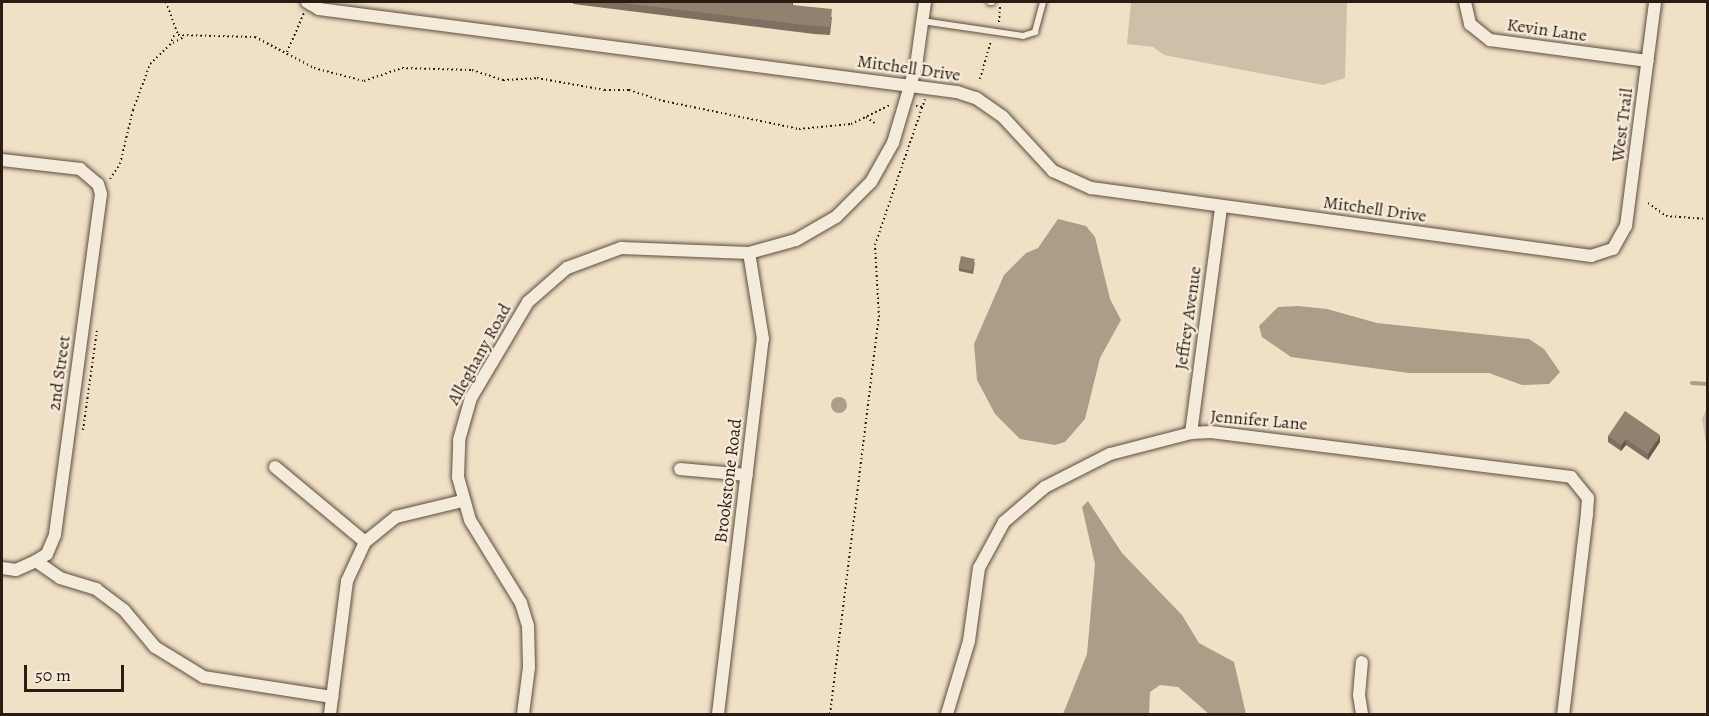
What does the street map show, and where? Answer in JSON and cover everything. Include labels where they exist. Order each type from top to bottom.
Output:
[{"type":"street","name":"Alleghany Road","points":[[523,714],[529,667],[528,626],[521,603],[462,501],[458,477],[465,415],[512,326],[544,286],[567,268],[621,248],[749,253],[796,240],[836,217],[857,198],[884,162],[910,86],[925,2]]},
{"type":"street","name":"Kevin Lane","points":[[1465,2],[1470,24],[1490,40],[1648,62]]},
{"type":"street","name":"West Trail","points":[[1613,249],[1626,226],[1655,2]]},
{"type":"street","name":"Mitchell Drive","points":[[307,6],[926,88],[976,98],[1003,117],[1053,171],[1091,188],[1221,208],[1591,256],[1613,249]]},
{"type":"street","points":[[2,160],[80,169],[98,184]]},
{"type":"street","name":"2nd Street","points":[[36,561],[47,554],[55,535],[101,194],[98,184]]},
{"type":"street","name":"Jeffrey Avenue","points":[[1191,433],[1221,208]]},
{"type":"street","name":"Brookstone Road","points":[[718,714],[763,339],[749,253]]},
{"type":"street","name":"Jennifer Lane","points":[[947,714],[969,641],[979,568],[1004,522],[1045,487],[1110,454],[1191,433],[1245,434],[1571,477],[1588,498],[1563,714]]},
{"type":"street","points":[[275,467],[365,542]]},
{"type":"street","points":[[680,469],[747,475]]},
{"type":"street","points":[[330,714],[347,581],[365,542],[396,517],[462,501]]},
{"type":"street","points":[[2,568],[16,570],[36,561],[60,578],[96,589],[112,599],[155,647],[204,677],[332,697]]},
{"type":"street","points":[[1362,662],[1359,695],[1362,714]]},
{"type":"lane","points":[[922,21],[1023,36],[1035,32],[1043,2]]},
{"type":"path","points":[[166,2],[175,33],[170,45]]},
{"type":"path","points":[[287,52],[307,6]]},
{"type":"path","points":[[175,33],[186,36],[246,35],[287,52],[314,68],[364,81],[402,68],[471,70],[503,80],[537,78],[605,90],[629,90],[659,100],[799,129],[836,127],[866,117],[896,102],[924,107]]},
{"type":"path","points":[[98,184],[113,178],[150,64],[170,45],[186,36]]},
{"type":"path","points":[[830,714],[879,317],[875,245],[924,107],[926,88]]},
{"type":"path","points":[[866,117],[876,124]]},
{"type":"path","points":[[1648,203],[1658,207],[1666,216],[1707,219]]},
{"type":"shaded area","points":[[1131,2],[1347,2],[1345,78],[1323,85],[1164,55],[1153,47],[1127,44]]},
{"type":"shaded area","points":[[1058,219],[1086,226],[1095,237],[1110,299],[1121,320],[1100,358],[1085,419],[1065,442],[1055,445],[1020,439],[995,414],[977,380],[974,344],[1004,275],[1026,253],[1038,248]]},
{"type":"shaded area","points":[[1298,306],[1327,309],[1377,323],[1529,339],[1544,349],[1560,372],[1549,384],[1522,385],[1489,373],[1409,373],[1291,357],[1262,337],[1259,326],[1278,307]]},
{"type":"shaded area","points":[[836,397],[842,397],[847,405],[845,411],[836,413],[831,408],[831,402]]},
{"type":"shaded area","points":[[1707,408],[1707,450],[1702,419]]},
{"type":"shaded area","points":[[1088,501],[1122,553],[1182,615],[1199,643],[1234,662],[1246,714],[1209,714],[1178,687],[1160,685],[1150,692],[1149,714],[1063,714],[1087,654],[1095,564],[1082,507]]},
{"type":"building","points":[[614,2],[792,2],[792,5],[832,9],[830,27]]},
{"type":"building","points":[[961,256],[975,259],[972,271],[959,268]]},
{"type":"building","points":[[1625,411],[1660,435],[1648,454],[1626,439],[1621,445],[1608,436]]},
{"type":"waterway","points":[[1692,383],[1707,384]]}]
